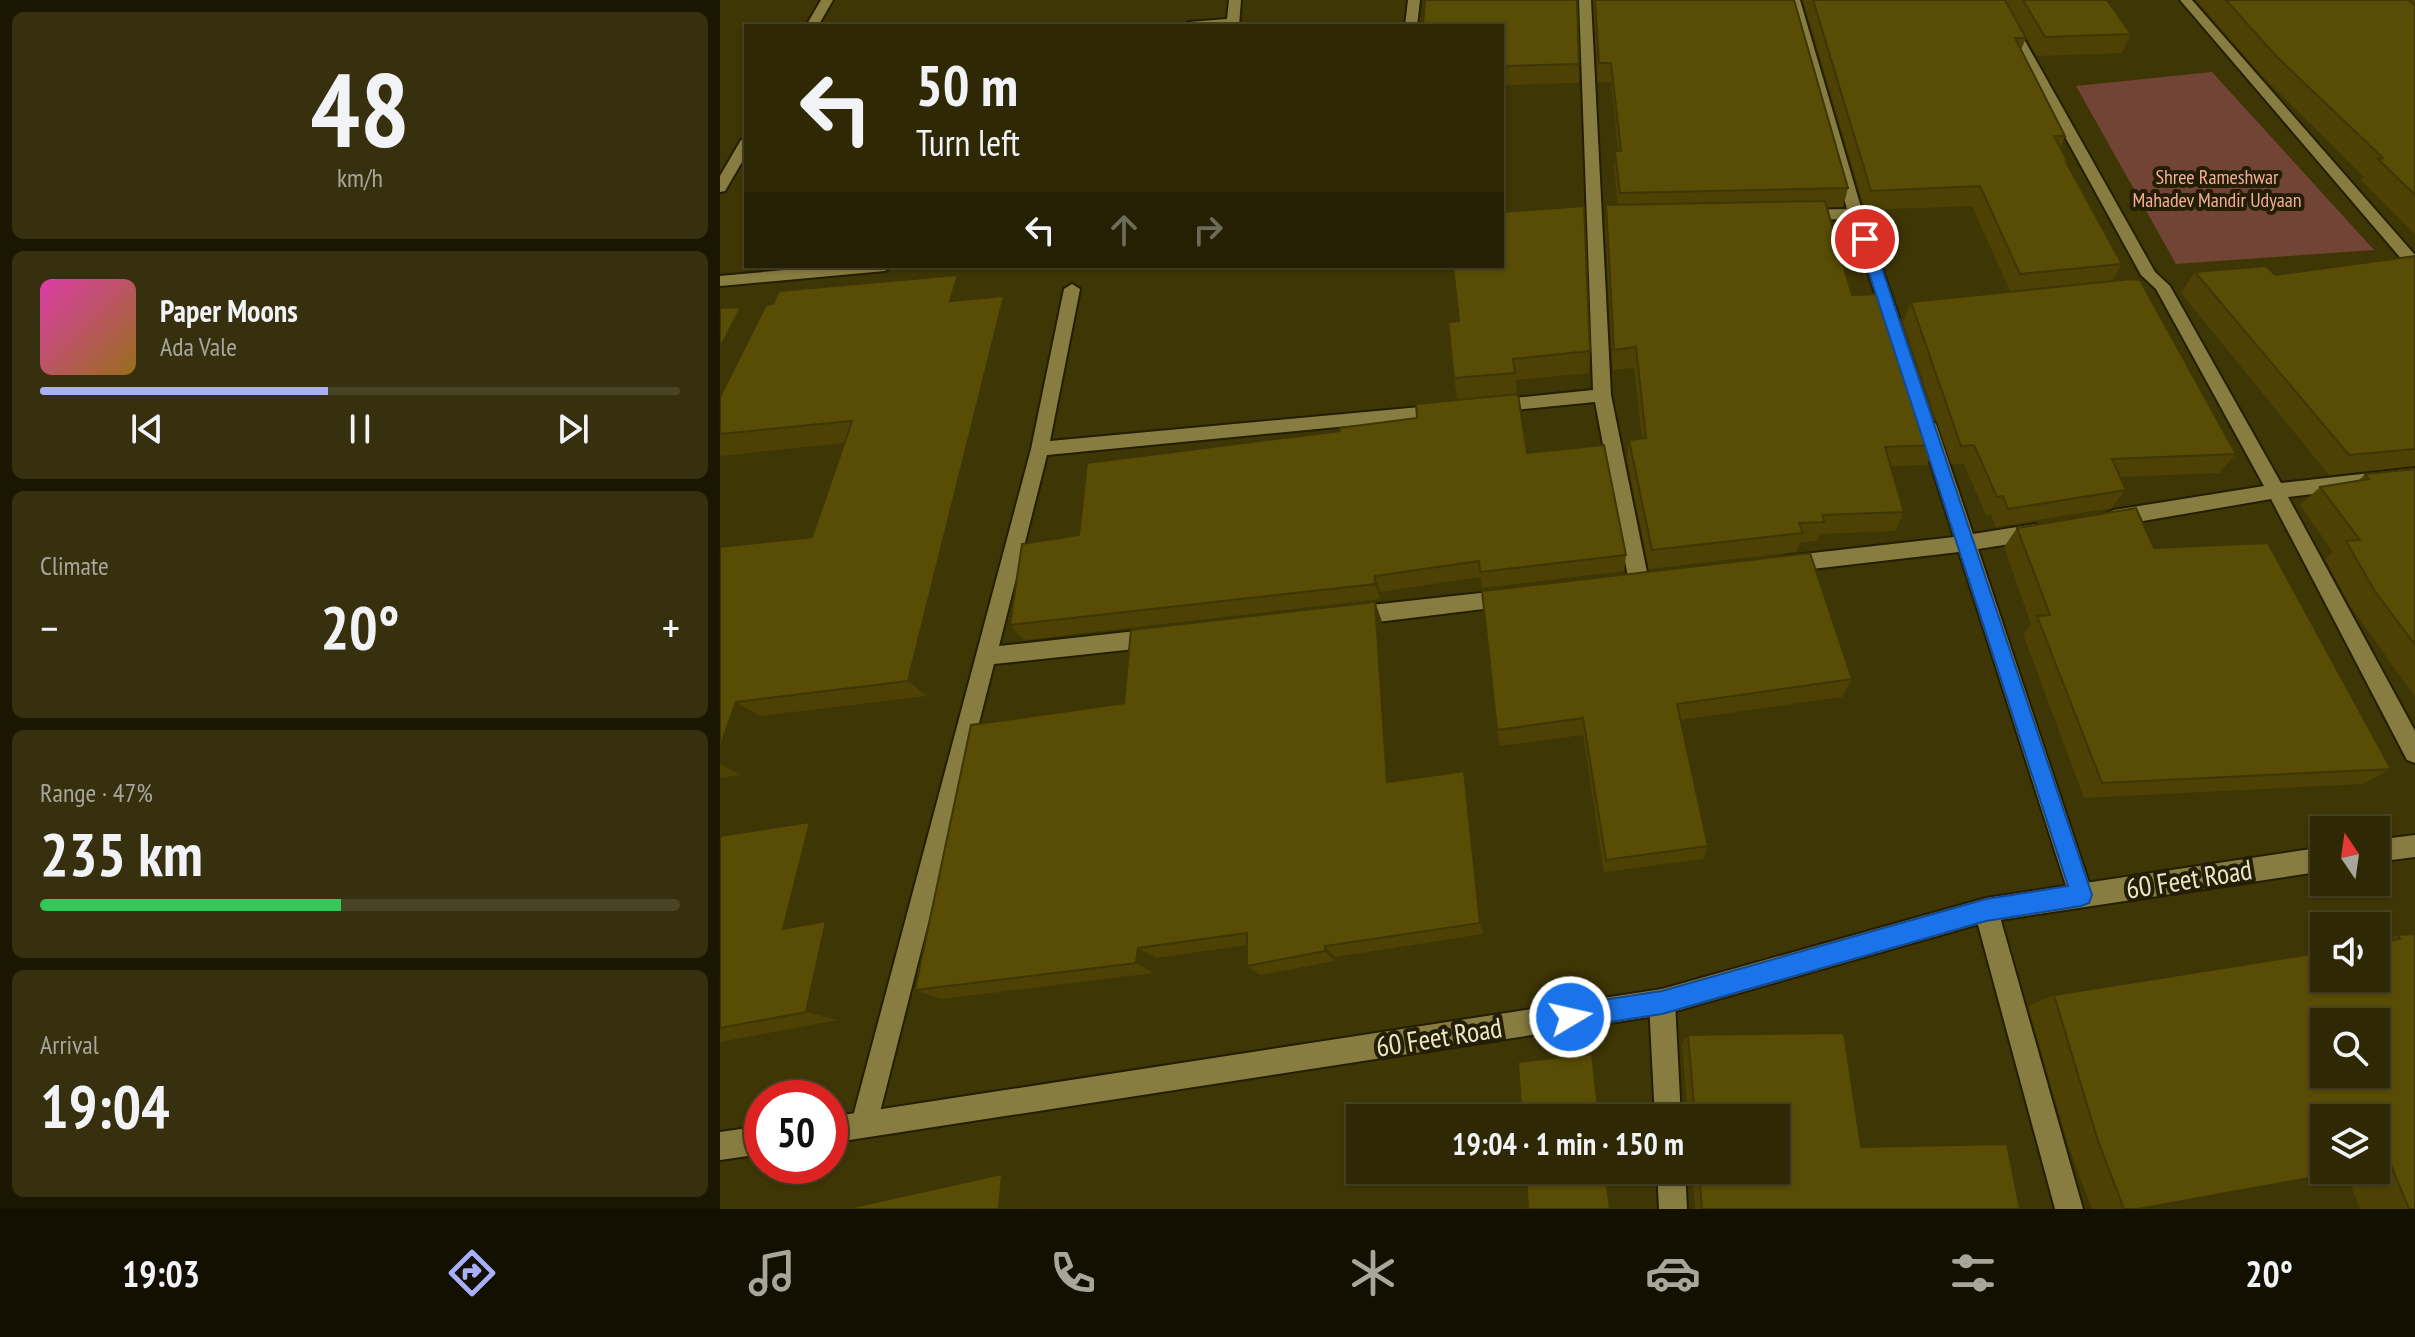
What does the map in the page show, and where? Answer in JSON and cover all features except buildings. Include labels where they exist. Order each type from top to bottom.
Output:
[{"type":"street","points":[[813,24],[827,0]]},
{"type":"street","points":[[1233,24],[1235,0]]},
{"type":"street","points":[[1411,24],[1414,0]]},
{"type":"street","points":[[1585,0],[1602,395],[1639,582]]},
{"type":"street","points":[[1794,0],[1856,214],[1897,318]]},
{"type":"street","points":[[1996,0],[2149,275],[2170,285],[2415,753]]},
{"type":"street","points":[[2186,0],[2410,266]]},
{"type":"street","points":[[720,188],[744,146]]},
{"type":"street","points":[[1795,215],[1856,214]]},
{"type":"street","points":[[720,281],[863,268]]},
{"type":"street","points":[[2131,289],[2170,285]]},
{"type":"street","points":[[864,1124],[1040,449],[1072,289]]},
{"type":"street","points":[[1040,449],[1602,395]]},
{"type":"street","points":[[1919,400],[2081,895]]},
{"type":"street","points":[[2090,522],[2276,491],[2415,475]]},
{"type":"street","points":[[1772,566],[1967,543],[2060,527]]},
{"type":"street","points":[[1331,619],[1532,595]]},
{"type":"street","points":[[987,656],[1175,636]]},
{"type":"street","points":[[2390,849],[2415,846]]},
{"type":"street","name":"60 Feet Road","points":[[848,1127],[1662,1002],[1986,910],[2310,861]]},
{"type":"street","points":[[1986,910],[2069,1209]]},
{"type":"street","points":[[1662,1002],[1667,1104]]},
{"type":"street","points":[[720,1146],[744,1143]]},
{"type":"street","points":[[1672,1184],[1673,1209]]},
{"type":"green space","name":"Shree Rameshwar Mahadev Mandir Udyaan","points":[[2212,72],[2374,250],[2176,264],[2076,86]]},
{"type":"route","points":[[1570,1017],[1662,1002],[1986,910],[2081,895],[1865,239]]}]
